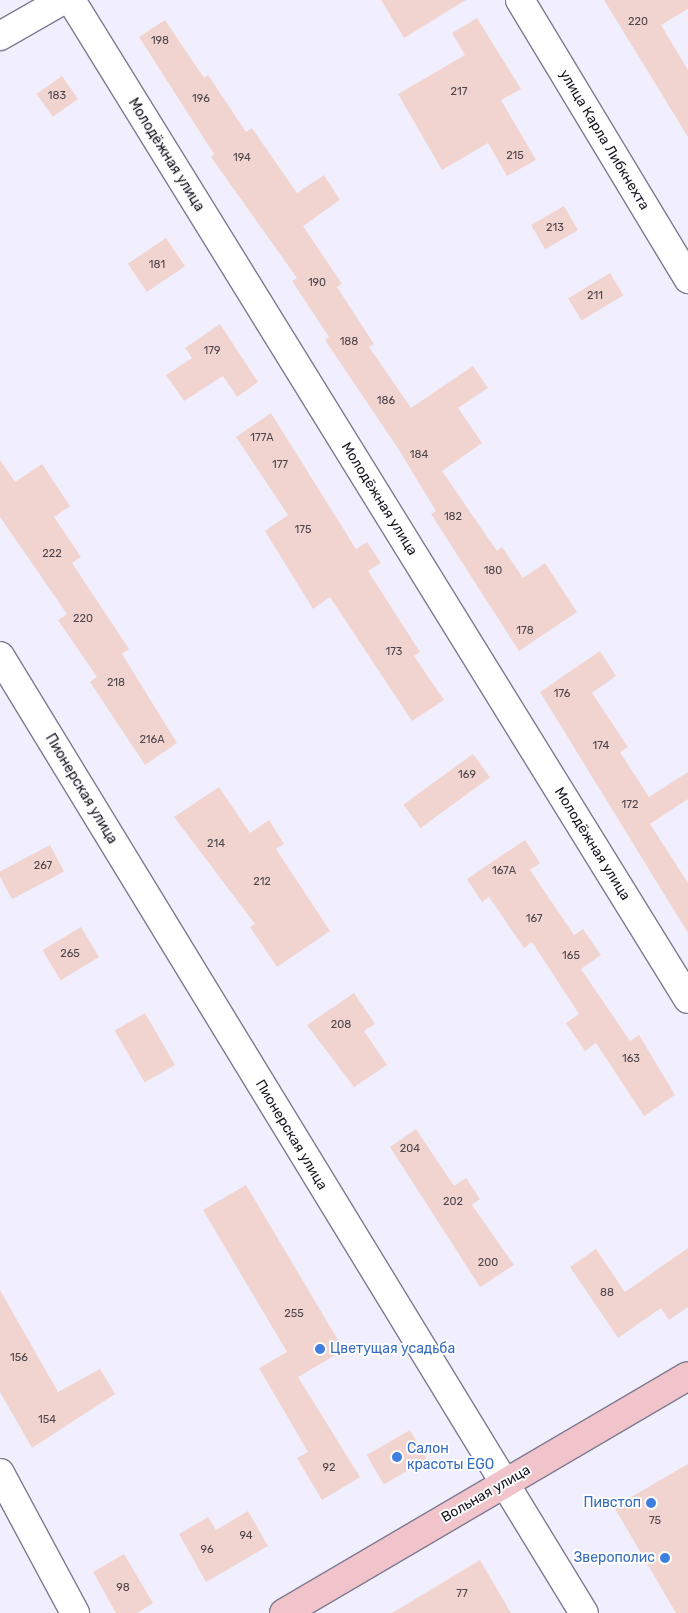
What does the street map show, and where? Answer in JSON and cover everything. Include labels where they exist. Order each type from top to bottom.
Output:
[{"type":"main road","name":"Вольная улица","points":[[284,1613],[688,1376]]},
{"type":"street","points":[[0,36],[63,0]]},
{"type":"street","name":"Молодёжная улица","points":[[70,0],[688,998]]},
{"type":"street","name":"улица Карла Либкнехта","points":[[520,0],[688,280]]},
{"type":"street","name":"Пионерская улица","points":[[0,656],[584,1613]]},
{"type":"street","points":[[0,1473],[75,1613]]},
{"type":"building","points":[[381,0],[466,0],[404,38]]},
{"type":"building","points":[[604,0],[688,0],[688,9],[661,25],[688,70],[688,137]]},
{"type":"building","points":[[477,18],[521,89],[501,100],[536,160],[507,176],[488,143],[442,170],[398,94],[465,55],[452,33]]},
{"type":"building","points":[[165,20],[204,78],[208,75],[246,132],[252,128],[297,193],[324,175],[340,200],[303,226],[342,284],[337,287],[374,344],[369,347],[411,408],[473,366],[488,388],[458,408],[482,443],[442,471],[497,551],[502,547],[523,578],[545,563],[577,612],[519,651],[431,514],[436,511],[399,450],[325,340],[329,337],[292,281],[297,278],[211,157],[214,154],[139,37]]},
{"type":"building","points":[[62,76],[78,99],[53,117],[37,94]]},
{"type":"building","points":[[564,206],[578,230],[545,249],[531,225]]},
{"type":"building","points":[[166,238],[185,266],[147,292],[128,264]]},
{"type":"building","points":[[610,273],[623,295],[581,321],[568,298]]},
{"type":"building","points":[[220,324],[258,382],[237,397],[223,376],[184,401],[166,375],[192,358],[185,348]]},
{"type":"building","points":[[271,413],[356,549],[367,542],[381,563],[368,571],[420,652],[414,656],[444,700],[412,721],[330,597],[313,609],[265,531],[288,515],[236,437]]},
{"type":"building","points":[[0,460],[15,482],[42,464],[70,506],[54,517],[81,557],[72,563],[129,649],[122,654],[177,743],[145,765],[90,682],[97,677],[58,620],[67,614],[0,517]]},
{"type":"building","points":[[600,651],[616,676],[592,693],[628,747],[620,752],[649,797],[688,772],[688,799],[650,824],[688,883],[688,933],[540,692]]},
{"type":"building","points":[[473,754],[490,777],[420,828],[403,805]]},
{"type":"building","points":[[219,787],[250,833],[269,820],[284,844],[276,849],[330,931],[277,967],[250,927],[255,924],[174,817]]},
{"type":"building","points":[[525,840],[540,863],[530,870],[574,935],[583,929],[601,955],[581,969],[630,1041],[639,1035],[675,1095],[644,1116],[596,1043],[585,1051],[566,1023],[579,1014],[532,942],[524,948],[489,897],[482,902],[467,879]]},
{"type":"building","points":[[50,845],[64,871],[12,899],[0,877],[0,872]]},
{"type":"building","points":[[81,927],[99,957],[60,980],[42,950]]},
{"type":"building","points":[[354,993],[375,1024],[364,1031],[387,1065],[354,1087],[307,1025]]},
{"type":"building","points":[[145,1013],[175,1065],[145,1082],[115,1030]]},
{"type":"building","points":[[416,1129],[454,1186],[466,1178],[480,1199],[472,1205],[514,1265],[480,1287],[390,1147]]},
{"type":"building","points":[[246,1185],[344,1350],[298,1377],[360,1477],[322,1500],[297,1458],[308,1452],[259,1368],[287,1352],[203,1210]]},
{"type":"building","points":[[688,1248],[688,1307],[669,1320],[661,1308],[618,1338],[570,1267],[596,1249],[625,1292]]},
{"type":"building","points":[[0,1290],[58,1392],[100,1369],[115,1394],[32,1448],[0,1392]]},
{"type":"building","name":"Салон красоты EGO","points":[[410,1430],[427,1459],[384,1484],[367,1455]]},
{"type":"building","points":[[688,1464],[688,1613],[676,1613],[614,1507]]},
{"type":"building","points":[[248,1511],[268,1546],[206,1582],[179,1534],[208,1517],[216,1530]]},
{"type":"building","points":[[124,1554],[153,1603],[137,1613],[116,1613],[93,1572]]},
{"type":"building","points":[[480,1560],[511,1613],[392,1613]]},
{"type":"place","name":"Цветущая усадьба","points":[[320,1349]]},
{"type":"place","name":"Салон красоты EGO","points":[[397,1457]]},
{"type":"place","name":"Пивстоп","points":[[651,1503]]},
{"type":"place","name":"Зверополис","points":[[665,1558]]}]
